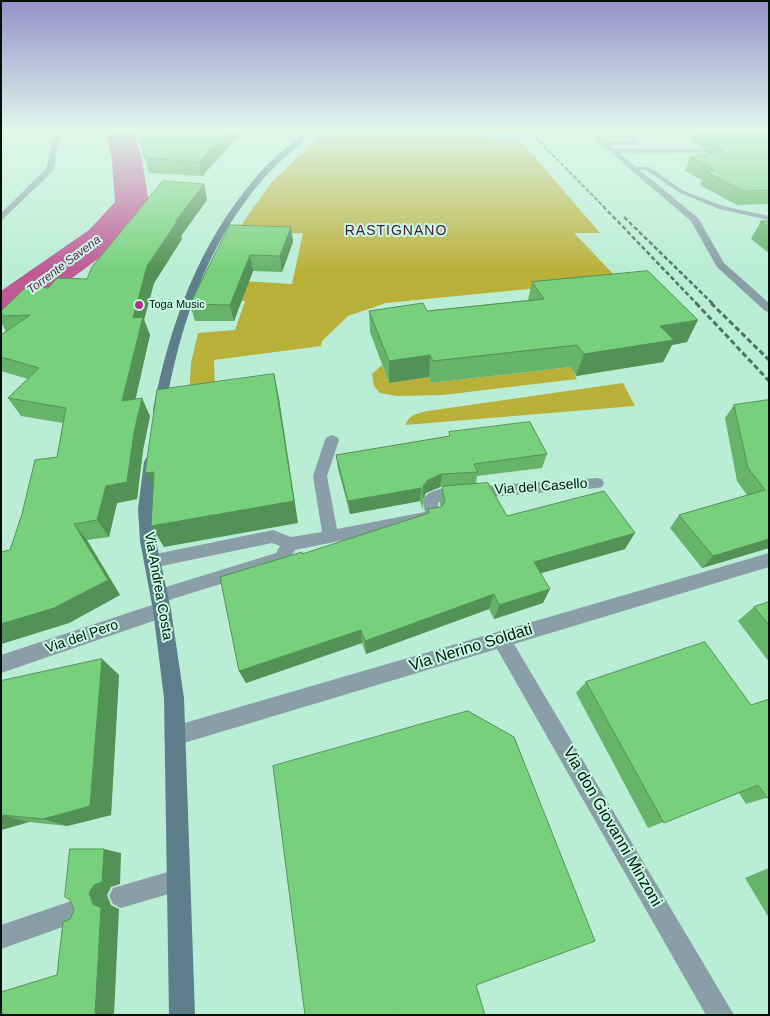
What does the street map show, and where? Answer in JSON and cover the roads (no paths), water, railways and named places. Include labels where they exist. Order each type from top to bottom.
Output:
[{"type":"main road","points":[[157,421],[164,383],[182,315],[203,259],[217,234],[260,176]]},
{"type":"main road","name":"Via Andrea Costa","points":[[152,450],[146,509],[148,541],[161,603],[173,688],[182,1015]]},
{"type":"street","points":[[1,218],[43,176]]},
{"type":"street","points":[[642,176],[695,220],[720,265],[769,308]]},
{"type":"street","points":[[330,536],[320,476],[332,440]]},
{"type":"street","name":"Via del Casello","points":[[152,560],[273,536],[290,544],[433,517],[430,500],[440,495],[597,483]]},
{"type":"street","points":[[161,603],[281,558],[290,544]]},
{"type":"street","name":"Via Nerino Soldati","points":[[174,736],[769,560]]},
{"type":"street","name":"Via del Pero","points":[[1,664],[161,603]]},
{"type":"street","name":"Via don Giovanni Minzoni","points":[[501,639],[721,1015]]},
{"type":"street","points":[[121,896],[178,881]]},
{"type":"street","points":[[1,937],[80,910]]},
{"type":"lane","points":[[659,176],[682,192],[721,208],[769,218]]},
{"type":"waterway","name":"Torrente Savena","points":[[1,311],[102,238],[132,204],[129,176]]},
{"type":"railway","points":[[574,176],[604,207]]},
{"type":"railway","points":[[603,206],[697,304]]},
{"type":"railway","points":[[624,217],[713,304]]},
{"type":"railway","points":[[696,303],[769,381]]},
{"type":"railway","points":[[711,303],[769,360]]},
{"type":"place","name":"Toga Music","points":[[139,305]]},
{"type":"district","name":"RASTIGNANO","points":[[396,231]]}]
